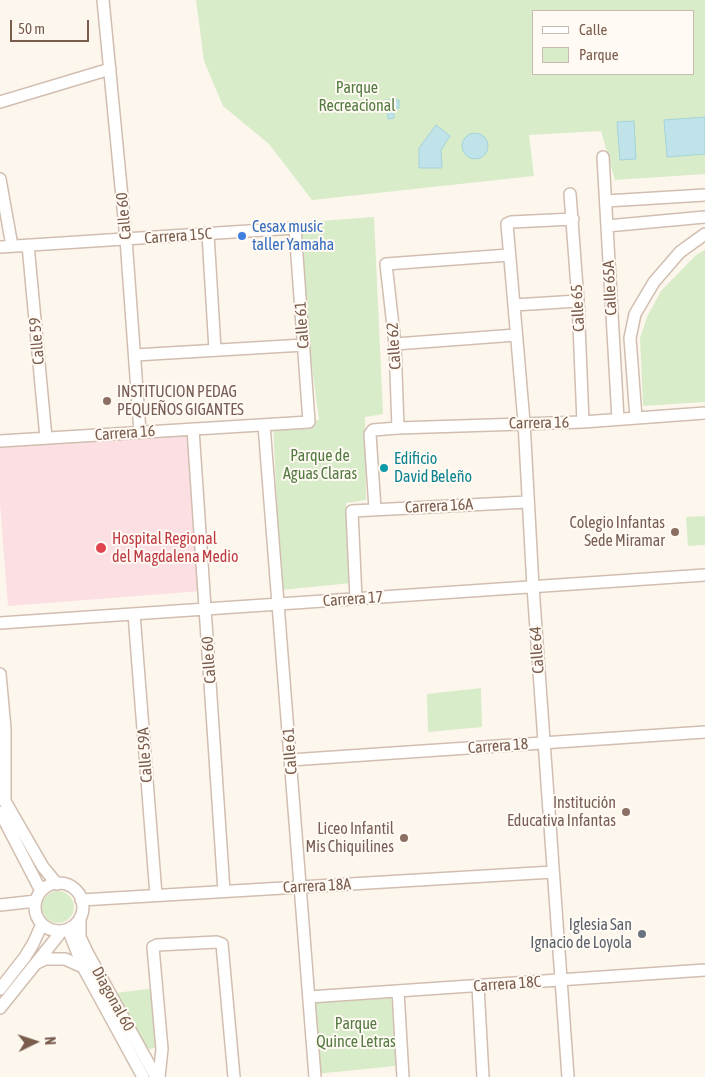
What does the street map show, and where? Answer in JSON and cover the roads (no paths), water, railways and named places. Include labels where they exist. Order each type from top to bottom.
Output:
[{"type":"street","name":"Calle 60","points":[[103,0],[126,239],[140,432]]},
{"type":"street","points":[[0,102],[110,69]]},
{"type":"street","name":"Calle 65A","points":[[603,156],[618,419]]},
{"type":"street","points":[[0,179],[6,247]]},
{"type":"street","name":"Calle 65","points":[[570,194],[578,301],[583,422]]},
{"type":"street","points":[[606,201],[705,195]]},
{"type":"street","points":[[607,226],[705,217]]},
{"type":"street","name":"Calle 64","points":[[568,1077],[527,502],[524,422],[507,224],[511,222],[572,219]]},
{"type":"street","name":"Carrera 15C","points":[[6,247],[296,228]]},
{"type":"street","name":"Calle 61","points":[[296,228],[309,422]]},
{"type":"street","points":[[208,234],[214,350]]},
{"type":"street","name":"Calle 65A","points":[[636,418],[630,338],[635,314],[654,282],[680,252],[705,234]]},
{"type":"street","name":"Calle 59","points":[[28,245],[46,438]]},
{"type":"street","name":"Calle 62","points":[[398,428],[395,344],[386,264],[509,255]]},
{"type":"street","points":[[514,305],[578,301]]},
{"type":"street","points":[[612,321],[634,319]]},
{"type":"street","points":[[395,344],[516,335]]},
{"type":"street","points":[[135,355],[304,345]]},
{"type":"street","name":"Carrera 16","points":[[375,509],[370,434],[373,430],[524,422],[583,422],[705,413]]},
{"type":"street","name":"Carrera 16","points":[[0,441],[309,422]]},
{"type":"street","name":"Calle 61","points":[[264,425],[315,1077]]},
{"type":"street","name":"Calle 60","points":[[193,429],[224,891]]},
{"type":"street","name":"Carrera 16A","points":[[356,599],[352,511],[527,502]]},
{"type":"street","name":"Carrera 17","points":[[0,623],[705,575]]},
{"type":"street","name":"Calle 59A","points":[[134,614],[156,895]]},
{"type":"street","points":[[0,674],[4,729],[2,802],[38,896],[35,909],[37,917],[42,924],[52,930],[64,930]]},
{"type":"street","name":"Carrera 18","points":[[290,760],[705,732]]},
{"type":"street","points":[[2,802],[43,867],[57,884]]},
{"type":"street","name":"Carrera 18A","points":[[82,900],[553,872]]},
{"type":"street","points":[[0,905],[38,896],[51,885],[57,884],[69,886],[75,890],[82,900],[80,918],[64,930],[0,1008]]},
{"type":"street","name":"Diagonal 60","points":[[80,918],[80,937],[88,954],[141,1051],[158,1077]]},
{"type":"street","points":[[0,989],[25,957],[42,924]]},
{"type":"street","name":"Diagonal 60","points":[[64,930],[142,1077]]},
{"type":"street","points":[[158,1077],[162,1049],[153,948],[157,945],[217,942],[222,944],[234,1077]]},
{"type":"street","points":[[37,963],[45,959],[65,959],[83,967]]},
{"type":"street","name":"Carrera 18C","points":[[308,997],[705,970]]},
{"type":"street","points":[[478,986],[483,1077]]},
{"type":"street","points":[[398,991],[403,1077]]},
{"type":"street","points":[[141,1051],[153,1052],[162,1049]]},
{"type":"water","points":[[387,100],[399,100],[399,108],[394,109],[394,118],[388,119]]},
{"type":"water","points":[[705,117],[705,154],[667,157],[664,120]]},
{"type":"water","points":[[634,121],[636,159],[620,160],[617,122]]},
{"type":"water","points":[[436,125],[450,136],[441,150],[442,168],[419,168],[419,148]]},
{"type":"water","points":[[475,133],[484,137],[488,146],[484,155],[475,159],[466,155],[462,146],[466,137]]},
{"type":"place","name":"Cesax music taller Yamaha","points":[[242,236]]},
{"type":"place","name":"INSTITUCION PEDAG PEQUEÑOS GIGANTES","points":[[107,401]]},
{"type":"place","name":"Edificio David Beleño","points":[[384,468]]},
{"type":"place","name":"Colegio Infantas Sede Miramar","points":[[675,532]]},
{"type":"place","name":"Hospital Regional del Magdalena Medio","points":[[101,548]]},
{"type":"place","name":"Institución Educativa Infantas","points":[[626,812]]},
{"type":"place","name":"Liceo Infantil Mis Chiquilines","points":[[404,838]]},
{"type":"place","name":"Iglesia San Ignacio de Loyola","points":[[642,934]]},
{"type":"park label","name":"Parque Recreacional","points":[[357,97]]},
{"type":"park label","name":"Parque de Aguas Claras","points":[[320,465]]},
{"type":"park label","name":"Parque Quince Letras","points":[[356,1033]]}]
